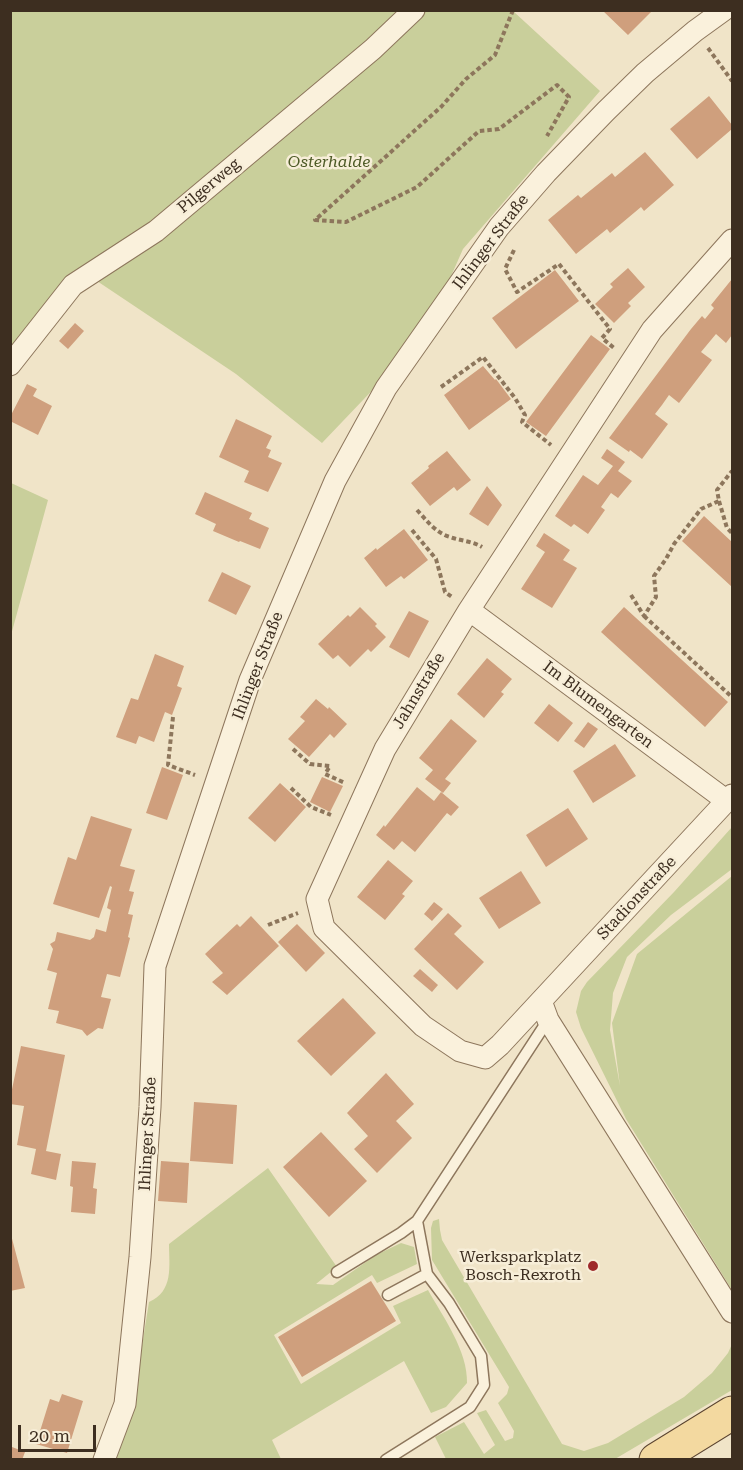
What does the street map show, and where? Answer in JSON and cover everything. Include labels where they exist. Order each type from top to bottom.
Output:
[{"type":"main road","points":[[657,1460],[732,1413]]},
{"type":"street","name":"Pilgerweg","points":[[10,365],[73,285],[156,231],[373,49],[414,10]]},
{"type":"street","name":"Ihlinger Straße","points":[[104,1460],[125,1404],[140,1257],[150,1107],[155,966],[250,680],[335,481],[386,388],[499,227],[546,173],[645,73],[724,10]]},
{"type":"street","name":"Jahnstraße","points":[[319,905],[317,899],[387,744],[469,610],[652,330],[732,240]]},
{"type":"street","name":"Im Blumengarten","points":[[469,610],[730,798]]},
{"type":"street","name":"Stadionstraße","points":[[544,1011],[730,798]]},
{"type":"street","points":[[319,905],[324,928],[423,1026],[460,1051],[484,1058],[544,1011],[732,1312]]},
{"type":"lane","points":[[337,1272],[417,1221],[544,1011]]},
{"type":"lane","points":[[386,1460],[470,1407],[484,1386],[481,1356],[449,1303],[427,1274],[417,1221]]},
{"type":"lane","points":[[388,1295],[427,1274]]},
{"type":"path","points":[[513,10],[495,55],[466,79],[441,107],[315,220],[346,222],[417,187],[479,131],[499,129],[557,85],[569,97],[542,144]]},
{"type":"path","points":[[695,31],[732,81]]},
{"type":"path","points":[[519,204],[524,231],[505,269],[517,292],[559,264],[610,329],[602,339],[631,361]]},
{"type":"path","points":[[441,387],[483,357],[515,398],[525,415],[522,422],[568,458]]},
{"type":"path","points":[[732,471],[717,490],[727,528],[732,533]]},
{"type":"path","points":[[644,616],[656,597],[654,576],[674,544],[701,509],[719,501]]},
{"type":"path","points":[[417,510],[434,529],[448,537],[475,542],[502,558]]},
{"type":"path","points":[[412,530],[436,559],[445,592],[469,610]]},
{"type":"path","points":[[631,595],[644,616],[732,697]]},
{"type":"path","points":[[173,717],[168,765],[216,782]]},
{"type":"path","points":[[293,749],[310,764],[330,766],[325,774],[366,791]]},
{"type":"path","points":[[291,788],[311,807],[351,823]]},
{"type":"path","points":[[268,925],[319,905]]},
{"type":"green space","name":"Osterhalde","points":[[11,11],[513,11],[600,91],[463,249],[425,335],[322,443],[236,374],[91,277],[11,367]]},
{"type":"green space","points":[[10,483],[48,500],[11,635]]},
{"type":"green space","points":[[732,827],[732,869],[671,915],[627,957],[613,993],[610,1030],[620,1086],[612,1023],[637,954],[732,876],[732,1290],[626,1119],[581,1028],[576,1012],[581,991],[587,982],[674,892]]},
{"type":"green space","points":[[268,1168],[337,1267],[316,1284],[333,1285],[376,1255],[401,1243],[414,1247],[417,1264],[377,1283],[372,1275],[274,1335],[301,1384],[401,1323],[393,1306],[428,1290],[459,1347],[467,1383],[446,1407],[431,1413],[404,1361],[272,1440],[281,1459],[113,1460],[131,1414],[149,1302],[163,1291],[166,1285],[169,1269],[169,1244]]},
{"type":"green space","points":[[439,1219],[442,1240],[562,1444],[584,1451],[608,1443],[684,1397],[712,1373],[728,1353],[732,1344],[732,1390],[615,1459],[446,1459],[435,1437],[464,1422],[484,1454],[495,1445],[477,1413],[486,1410],[505,1441],[513,1438],[514,1431],[498,1403],[507,1394],[509,1387],[432,1260],[431,1228],[433,1221]]},
{"type":"building","points":[[602,10],[653,10],[628,35]]},
{"type":"building","points":[[709,96],[732,125],[732,129],[697,159],[670,129]]},
{"type":"building","points":[[645,152],[674,185],[644,211],[641,207],[610,233],[607,229],[576,254],[548,220],[578,195],[581,198],[612,173],[615,177]]},
{"type":"building","points":[[628,268],[645,287],[628,303],[631,306],[614,323],[595,304],[613,287],[610,284]]},
{"type":"building","points":[[555,270],[579,301],[516,349],[492,318]]},
{"type":"building","points":[[732,279],[732,335],[726,343],[716,334],[701,352],[712,360],[679,403],[669,395],[655,414],[668,424],[642,459],[630,450],[629,452],[609,438],[691,329],[702,316],[705,319],[714,308],[711,305]]},
{"type":"building","points":[[75,323],[84,331],[68,349],[59,341]]},
{"type":"building","points":[[591,335],[610,349],[546,436],[526,422]]},
{"type":"building","points":[[483,366],[511,399],[469,430],[444,395]]},
{"type":"building","points":[[27,384],[37,389],[33,396],[52,406],[38,435],[10,421]]},
{"type":"building","points":[[236,419],[272,436],[266,448],[271,450],[268,457],[282,463],[268,492],[244,482],[249,471],[219,457]]},
{"type":"building","points":[[607,449],[625,462],[618,471],[632,481],[618,498],[611,493],[601,507],[605,510],[588,534],[574,524],[571,527],[555,516],[583,475],[598,485],[613,466],[601,458]]},
{"type":"building","points":[[447,451],[471,480],[457,491],[454,487],[430,506],[411,483]]},
{"type":"building","points":[[487,486],[502,505],[488,526],[469,514]]},
{"type":"building","points":[[205,492],[252,513],[249,519],[269,528],[260,549],[213,531],[216,524],[195,514]]},
{"type":"building","points":[[704,516],[732,542],[732,587],[682,541]]},
{"type":"building","points":[[404,529],[428,560],[404,579],[401,576],[386,587],[364,558]]},
{"type":"building","points":[[544,533],[570,550],[563,560],[577,568],[552,608],[521,589],[545,552],[536,546]]},
{"type":"building","points":[[222,572],[251,586],[236,615],[208,601]]},
{"type":"building","points":[[360,607],[386,637],[371,652],[368,649],[350,667],[338,655],[333,659],[318,644],[348,615],[350,617]]},
{"type":"building","points":[[624,607],[728,702],[705,727],[601,632]]},
{"type":"building","points":[[409,611],[429,621],[409,658],[389,647]]},
{"type":"building","points":[[155,654],[184,666],[177,686],[182,688],[172,715],[165,712],[154,742],[139,736],[136,744],[116,737],[131,698],[138,700]]},
{"type":"building","points":[[487,658],[512,679],[501,692],[504,694],[484,718],[457,694]]},
{"type":"building","points":[[316,699],[328,709],[329,707],[347,724],[334,738],[330,734],[309,757],[288,739],[305,721],[300,717]]},
{"type":"building","points":[[549,704],[573,723],[558,742],[534,723]]},
{"type":"building","points":[[451,719],[477,741],[445,779],[451,783],[443,793],[425,779],[433,770],[419,758]]},
{"type":"building","points":[[588,722],[598,729],[584,748],[574,741]]},
{"type":"building","points":[[615,744],[636,776],[593,803],[573,771]]},
{"type":"building","points":[[162,767],[183,775],[167,820],[146,813]]},
{"type":"building","points":[[322,777],[343,786],[330,812],[310,802]]},
{"type":"building","points":[[280,783],[306,807],[275,842],[248,818]]},
{"type":"building","points":[[417,787],[434,801],[441,792],[459,807],[451,816],[447,813],[415,852],[402,841],[394,850],[376,835]]},
{"type":"building","points":[[568,808],[588,839],[546,867],[526,835]]},
{"type":"building","points":[[91,816],[132,829],[120,866],[135,870],[129,891],[134,892],[128,914],[133,915],[128,937],[130,938],[120,977],[107,974],[101,997],[111,999],[103,1029],[98,1028],[87,1036],[82,1030],[56,1023],[59,1011],[48,1009],[57,973],[47,970],[53,949],[50,944],[55,941],[57,932],[90,940],[94,937],[96,929],[106,932],[111,910],[107,908],[112,887],[110,886],[99,918],[53,904],[68,857],[76,860]]},
{"type":"building","points":[[388,860],[413,881],[402,894],[405,896],[385,920],[357,897]]},
{"type":"building","points":[[521,871],[541,903],[499,929],[479,898]]},
{"type":"building","points":[[434,902],[443,909],[432,921],[424,914]]},
{"type":"building","points":[[448,913],[462,926],[454,934],[484,962],[457,990],[414,949]]},
{"type":"building","points":[[251,916],[279,946],[227,995],[212,982],[223,973],[205,954],[237,924],[240,927]]},
{"type":"building","points":[[297,924],[325,953],[306,972],[278,942]]},
{"type":"building","points":[[420,969],[438,985],[432,992],[413,976]]},
{"type":"building","points":[[343,998],[376,1033],[331,1076],[297,1041]]},
{"type":"building","points":[[21,1046],[65,1055],[46,1151],[61,1154],[56,1180],[31,1174],[36,1149],[17,1145],[24,1106],[10,1104],[10,1099]]},
{"type":"building","points":[[386,1073],[414,1104],[396,1121],[412,1138],[377,1173],[354,1149],[368,1136],[347,1113]]},
{"type":"building","points":[[194,1102],[237,1105],[233,1164],[190,1161]]},
{"type":"building","points":[[321,1132],[367,1181],[329,1217],[283,1167]]},
{"type":"building","points":[[72,1161],[96,1163],[93,1188],[97,1189],[95,1214],[71,1212]]},
{"type":"building","points":[[161,1161],[189,1163],[187,1203],[158,1201]]},
{"type":"building","points":[[10,1231],[25,1288],[10,1291]]},
{"type":"building","points":[[371,1281],[396,1321],[302,1377],[278,1337]]},
{"type":"building","points":[[62,1394],[83,1401],[67,1453],[36,1444],[50,1399],[59,1402]]},
{"type":"building","points":[[12,1447],[25,1452],[22,1460],[10,1460]]},
{"type":"place","name":"Werksparkplatz Bosch-Rexroth","points":[[593,1266]]}]
